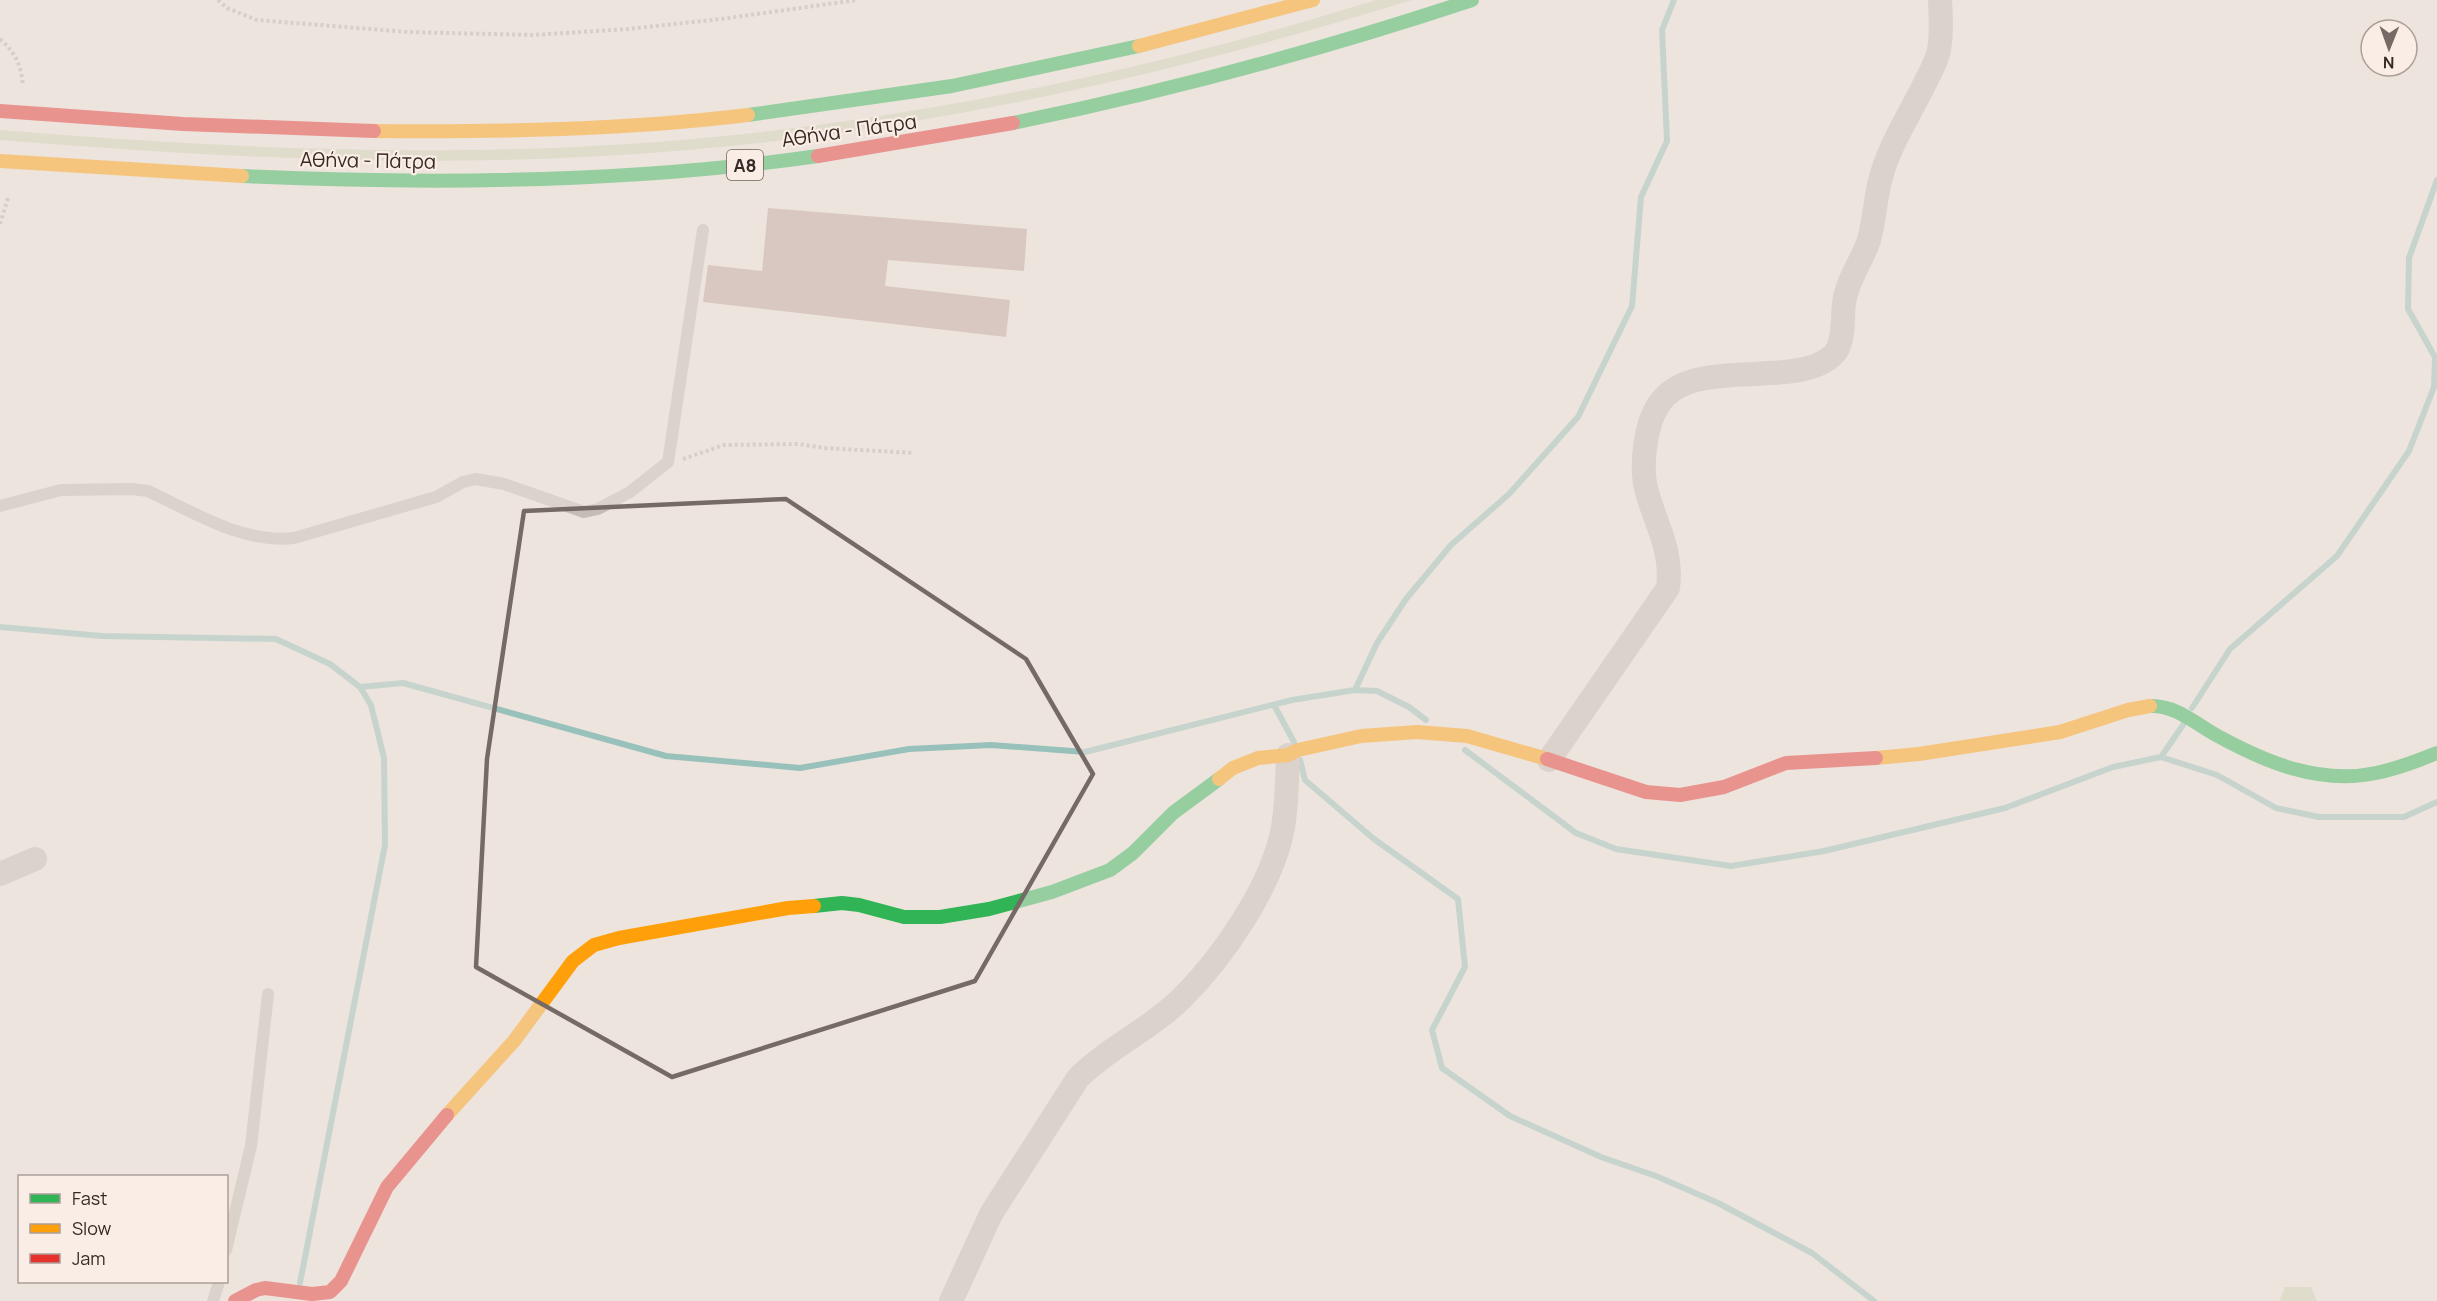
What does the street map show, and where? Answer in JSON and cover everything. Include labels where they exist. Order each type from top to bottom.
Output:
[{"type":"main road","name":"Αθήνα - Πάτρα","points":[[0,111],[158,123],[378,131],[538,129],[684,121],[832,104],[1025,71],[1168,39],[1313,0]]},
{"type":"main road","name":"Αθήνα - Πάτρα","points":[[0,160],[96,169],[224,176],[392,180],[579,177],[738,166],[899,143],[1131,99],[1297,56],[1472,0]]},
{"type":"main road","points":[[241,1298],[265,1288],[312,1294],[330,1292],[341,1281],[387,1187],[435,1129],[514,1041],[573,961],[581,952],[594,945],[635,934],[824,904],[859,905],[904,916],[923,917],[940,917],[989,909],[1091,879],[1110,870],[1133,853],[1173,813],[1233,768],[1258,758],[1288,755],[1298,750],[1361,736],[1442,732],[1488,741],[1646,792],[1665,796],[1689,796],[1733,784],[1765,770],[1794,762],[1940,752],[2002,739],[2061,732],[2150,706],[2168,709],[2187,717],[2261,758],[2310,774],[2343,777],[2370,775],[2436,754]]},
{"type":"street","points":[[1549,760],[1668,588],[1670,571],[1657,517],[1646,490],[1645,467],[1645,445],[1650,423],[1660,402],[1678,387],[1701,378],[1799,369],[1816,365],[1835,354],[1840,342],[1844,300],[1851,277],[1868,242],[1880,180],[1887,159],[1939,52],[1940,0]]},
{"type":"street","points":[[951,1301],[991,1214],[1078,1078],[1094,1062],[1182,998],[1230,942],[1245,919],[1272,863],[1283,828],[1288,755]]},
{"type":"street","points":[[0,874],[35,859]]},
{"type":"lane","points":[[0,506],[61,490],[132,489],[148,491],[239,532],[278,540],[294,538],[436,497],[476,479],[504,484],[584,512],[598,509],[630,492],[668,462],[704,230]]},
{"type":"lane","points":[[228,1242],[253,1136],[268,994]]},
{"type":"lane","points":[[213,1301],[218,1283]]},
{"type":"path","points":[[218,0],[227,8],[257,20],[397,31],[533,35],[628,29],[721,19],[857,0]]},
{"type":"path","points":[[0,39],[12,50],[21,67],[23,87]]},
{"type":"path","points":[[0,224],[8,198]]},
{"type":"path","points":[[668,462],[691,458],[724,445],[798,444],[825,448],[914,453]]},
{"type":"highlighted area","points":[[786,499],[1026,659],[1093,774],[975,981],[672,1077],[476,967],[487,759],[524,511]]},
{"type":"green space","points":[[1376,0],[1412,0],[1323,27],[1144,74],[964,113],[781,141],[603,156],[430,161],[258,157],[0,140],[0,130],[183,143],[367,150],[459,150],[551,148],[734,135],[896,113],[1058,83],[1218,45]]},
{"type":"green space","points":[[2285,1287],[2311,1287],[2317,1301],[2279,1301]]},
{"type":"building","points":[[768,208],[1027,229],[1024,271],[888,260],[885,286],[1010,300],[1006,337],[703,302],[708,265],[762,271]]},
{"type":"waterway","points":[[1355,690],[1377,643],[1406,599],[1451,545],[1509,494],[1578,417],[1632,306],[1641,197],[1667,141],[1662,30],[1674,0]]},
{"type":"waterway","points":[[2192,708],[2230,649],[2337,556],[2409,451],[2434,387],[2435,357],[2408,309],[2409,258],[2437,180]]},
{"type":"waterway","points":[[0,627],[102,636],[276,639],[330,664],[360,687],[371,705],[384,758],[385,845],[300,1283]]},
{"type":"waterway","points":[[360,687],[403,683],[666,756],[800,768],[909,749],[991,745],[1085,752],[1292,700],[1355,690],[1377,691],[1409,707],[1426,720]]},
{"type":"waterway","points":[[1274,705],[1294,742]]},
{"type":"waterway","points":[[2161,757],[2183,725]]},
{"type":"waterway","points":[[1465,750],[1576,833],[1616,849],[1731,866],[1824,851],[2005,808],[2113,767],[2161,757],[2217,775],[2276,808],[2319,817],[2404,817],[2437,802]]},
{"type":"waterway","points":[[1300,760],[1305,780],[1374,839],[1458,899],[1465,967],[1432,1030],[1442,1068],[1510,1116],[1601,1157],[1656,1176],[1718,1203],[1812,1253],[1874,1301]]},
{"type":"traffic: fast","points":[[1013,123],[1244,68],[1359,36],[1472,0]]},
{"type":"traffic: fast","points":[[748,115],[952,86],[1139,46]]},
{"type":"traffic: fast","points":[[242,176],[314,179],[530,180],[675,172],[818,156]]},
{"type":"traffic: fast","points":[[2150,706],[2168,708],[2216,735],[2273,762],[2313,773],[2334,776],[2376,773],[2437,753]]},
{"type":"traffic: fast","points":[[814,906],[842,903],[904,917],[940,917],[989,909],[1052,892],[1110,870],[1133,853],[1173,813],[1219,779]]},
{"type":"traffic: slow","points":[[1139,46],[1313,0]]},
{"type":"traffic: slow","points":[[374,131],[561,129],[655,124],[748,115]]},
{"type":"traffic: slow","points":[[0,161],[242,176]]},
{"type":"traffic: slow","points":[[1876,758],[1919,754],[2060,732],[2128,710],[2150,706]]},
{"type":"traffic: slow","points":[[1219,779],[1233,768],[1258,758],[1288,755],[1298,750],[1361,736],[1417,732],[1467,736],[1547,759]]},
{"type":"traffic: slow","points":[[447,1115],[514,1041],[573,961],[594,945],[619,938],[788,908],[814,906]]},
{"type":"traffic: jam","points":[[0,111],[183,124],[374,131]]},
{"type":"traffic: jam","points":[[818,156],[1013,123]]},
{"type":"traffic: jam","points":[[1547,759],[1646,792],[1680,795],[1724,787],[1786,763],[1876,758]]},
{"type":"traffic: jam","points":[[235,1301],[265,1288],[312,1294],[330,1292],[341,1281],[387,1187],[447,1115]]}]
